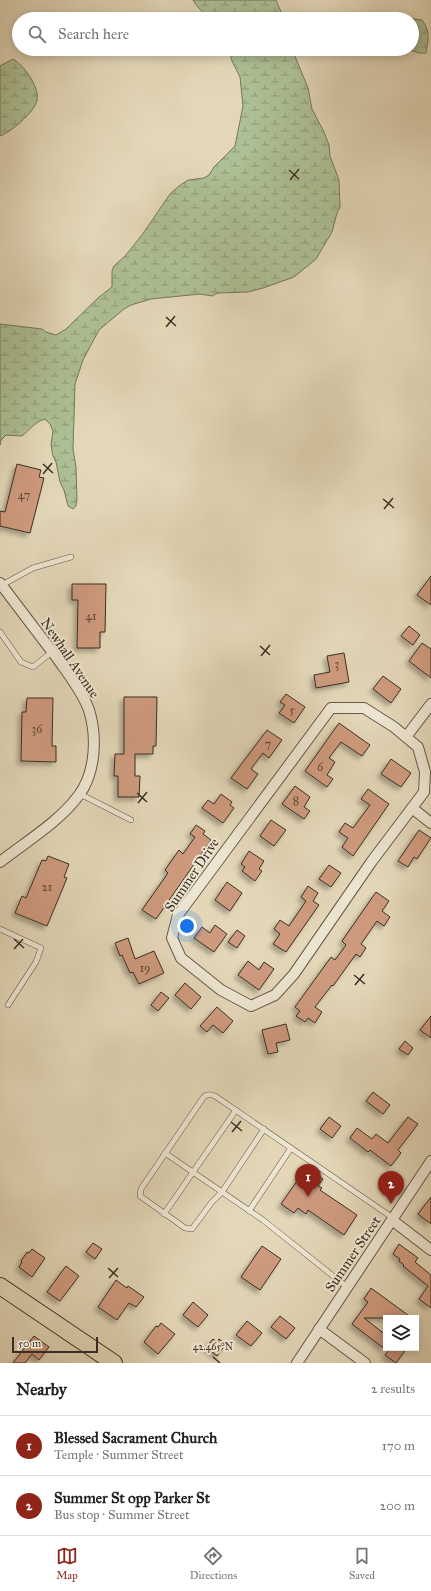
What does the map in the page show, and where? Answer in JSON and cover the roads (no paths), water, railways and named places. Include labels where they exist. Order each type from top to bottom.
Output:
[{"type":"main road","points":[[0,1286],[114,1363]]},
{"type":"street","name":"Newhall Avenue","points":[[0,862],[58,817],[80,794],[88,776],[93,755],[94,737],[88,708],[81,694],[52,652],[1,584]]},
{"type":"street","points":[[406,737],[431,704]]},
{"type":"street","name":"Summer Drive","points":[[331,708],[364,708],[394,727],[418,747],[425,772],[424,792],[412,808],[372,861],[294,974],[275,995],[251,1006],[221,990],[182,958],[172,938],[178,915],[331,708]]},
{"type":"street","points":[[412,808],[431,823]]},
{"type":"street","name":"Summer Street","points":[[297,1363],[431,1161]]},
{"type":"street","points":[[393,1219],[431,1250]]},
{"type":"street","points":[[320,1329],[365,1363]]},
{"type":"lane","points":[[1,584],[32,568],[71,557]]},
{"type":"lane","points":[[0,632],[21,662],[33,667],[52,652]]},
{"type":"lane","points":[[80,794],[131,820]]},
{"type":"lane","points":[[0,929],[41,948],[36,962],[8,1005]]},
{"type":"lane","points":[[264,1130],[222,1192],[212,1202],[192,1229],[185,1228],[141,1197],[139,1192],[165,1153],[206,1095],[213,1095],[236,1110],[393,1219]]},
{"type":"lane","points":[[164,1214],[236,1110]]},
{"type":"lane","points":[[249,1211],[291,1148]]},
{"type":"lane","points":[[165,1153],[249,1211],[348,1287]]},
{"type":"place","name":"Blessed Sacrament Church","points":[[308,1197]]},
{"type":"place","name":"Summer St opp Parker St","points":[[391,1204]]}]
